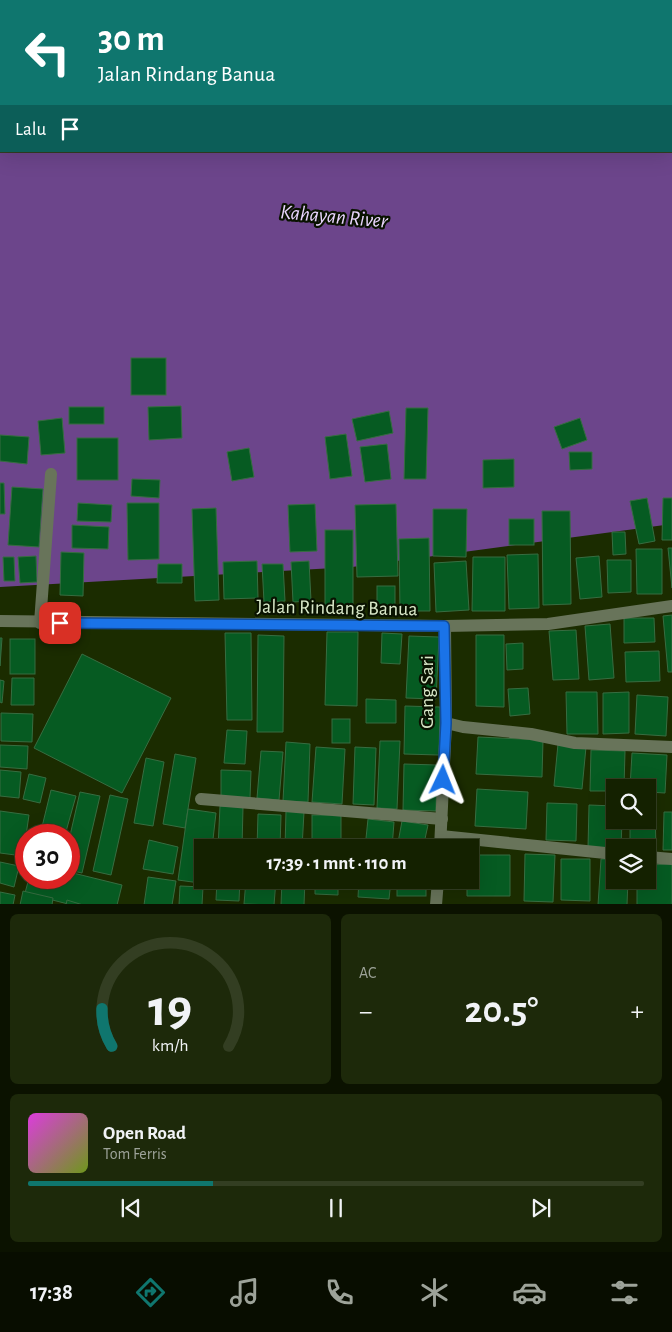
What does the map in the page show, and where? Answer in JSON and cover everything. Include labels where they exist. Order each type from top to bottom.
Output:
[{"type":"street","points":[[40,623],[51,474]]},
{"type":"street","name":"Jalan Rindang Banua","points":[[0,621],[40,623],[444,626],[548,624],[672,606]]},
{"type":"street","name":"Gang Sari","points":[[441,839],[446,723],[444,626]]},
{"type":"street","points":[[446,723],[463,727],[530,734],[575,743],[672,747]]},
{"type":"street","points":[[201,799],[442,818]]},
{"type":"street","points":[[479,845],[606,853]]},
{"type":"street","points":[[656,858],[672,859]]},
{"type":"street","points":[[436,904],[437,889]]},
{"type":"water","name":"Kahayan River","points":[[0,152],[672,152],[672,524],[352,567],[0,587]]},
{"type":"building","points":[[131,358],[166,358],[166,395],[131,395]]},
{"type":"building","points":[[181,406],[182,438],[149,440],[148,407]]},
{"type":"building","points":[[69,407],[104,407],[104,424],[69,424]]},
{"type":"building","points":[[406,408],[428,408],[426,479],[404,479]]},
{"type":"building","points":[[389,411],[393,433],[357,441],[352,419]]},
{"type":"building","points":[[62,418],[65,453],[41,455],[38,421]]},
{"type":"building","points":[[580,418],[587,440],[562,449],[554,427]]},
{"type":"building","points":[[346,434],[352,476],[330,479],[325,437]]},
{"type":"building","points":[[0,435],[29,437],[27,464],[0,461]]},
{"type":"building","points":[[77,438],[118,438],[118,480],[77,480]]},
{"type":"building","points":[[387,444],[391,479],[365,482],[360,447]]},
{"type":"building","points":[[249,448],[254,477],[232,481],[227,452]]},
{"type":"building","points":[[569,452],[592,452],[592,469],[570,470]]},
{"type":"building","points":[[514,459],[514,487],[483,488],[483,460]]},
{"type":"building","points":[[132,479],[160,480],[159,498],[131,496]]},
{"type":"building","points":[[0,483],[4,483],[5,514],[0,514]]},
{"type":"building","points":[[12,487],[43,489],[39,547],[8,545]]},
{"type":"building","points":[[647,498],[655,541],[639,544],[630,501]]},
{"type":"building","points":[[663,498],[672,498],[672,540],[662,540]]},
{"type":"building","points":[[78,503],[112,505],[111,522],[77,521]]},
{"type":"building","points":[[127,503],[159,503],[159,559],[128,560]]},
{"type":"building","points":[[315,504],[317,551],[290,552],[288,505]]},
{"type":"building","points":[[396,504],[398,576],[357,577],[355,505]]},
{"type":"building","points":[[216,508],[219,600],[195,601],[192,509]]},
{"type":"building","points":[[433,509],[467,509],[466,557],[433,556]]},
{"type":"building","points":[[542,511],[570,511],[571,604],[543,605]]},
{"type":"building","points":[[509,519],[534,519],[534,545],[509,545]]},
{"type":"building","points":[[72,525],[109,527],[108,549],[72,548]]},
{"type":"building","points":[[325,530],[353,530],[353,611],[325,611]]},
{"type":"building","points":[[612,532],[625,532],[626,554],[613,555]]},
{"type":"building","points":[[429,538],[430,611],[400,611],[399,539]]},
{"type":"building","points":[[668,548],[672,548],[672,588]]},
{"type":"building","points":[[636,549],[662,549],[662,594],[637,594]]},
{"type":"building","points":[[61,552],[84,553],[83,596],[60,595]]},
{"type":"building","points":[[538,554],[539,608],[509,609],[507,555]]},
{"type":"building","points":[[36,556],[37,582],[20,583],[18,557]]},
{"type":"building","points":[[599,556],[602,597],[580,599],[576,558]]},
{"type":"building","points":[[3,557],[14,557],[15,581],[4,581]]},
{"type":"building","points":[[473,557],[505,557],[505,611],[472,611]]},
{"type":"building","points":[[607,560],[631,560],[631,592],[608,593]]},
{"type":"building","points":[[257,561],[258,598],[224,599],[223,562]]},
{"type":"building","points":[[309,561],[311,601],[293,602],[291,562]]},
{"type":"building","points":[[466,561],[469,610],[436,612],[434,563]]},
{"type":"building","points":[[158,564],[182,564],[182,583],[157,583]]},
{"type":"building","points":[[262,564],[283,564],[285,601],[264,602]]},
{"type":"building","points":[[377,586],[395,586],[395,610],[377,610]]},
{"type":"building","points":[[672,615],[672,672],[668,672],[663,616]]},
{"type":"building","points":[[624,618],[654,618],[655,642],[624,643]]},
{"type":"building","points":[[610,624],[614,678],[589,680],[585,626]]},
{"type":"building","points":[[576,630],[579,679],[553,680],[549,631]]},
{"type":"building","points":[[327,632],[358,632],[357,706],[325,705]]},
{"type":"building","points":[[225,633],[251,633],[252,720],[227,720]]},
{"type":"building","points":[[382,633],[402,634],[400,664],[381,663]]},
{"type":"building","points":[[258,635],[284,636],[283,732],[257,732]]},
{"type":"building","points":[[476,635],[504,635],[504,707],[476,706]]},
{"type":"building","points":[[409,636],[439,637],[436,699],[406,698]]},
{"type":"building","points":[[0,638],[2,638],[0,666]]},
{"type":"building","points":[[10,639],[35,639],[35,674],[10,674]]},
{"type":"building","points":[[523,643],[523,669],[507,670],[506,644]]},
{"type":"building","points":[[659,651],[660,681],[626,682],[625,652]]},
{"type":"building","points":[[82,654],[171,698],[122,793],[34,748]]},
{"type":"building","points":[[12,678],[34,678],[34,705],[11,705]]},
{"type":"building","points":[[0,680],[4,681],[2,703],[0,702]]},
{"type":"building","points":[[528,688],[530,714],[510,716],[508,689]]},
{"type":"building","points":[[566,692],[597,692],[598,734],[567,734]]},
{"type":"building","points":[[629,692],[629,733],[603,734],[603,693]]},
{"type":"building","points":[[637,695],[668,697],[666,736],[635,734]]},
{"type":"building","points":[[366,699],[396,700],[396,723],[366,723]]},
{"type":"building","points":[[405,706],[440,707],[439,755],[404,754]]},
{"type":"building","points":[[1,713],[33,714],[32,742],[1,741]]},
{"type":"building","points":[[332,719],[350,719],[350,743],[332,743]]},
{"type":"building","points":[[227,730],[247,731],[245,764],[224,763]]},
{"type":"building","points":[[478,737],[543,740],[542,777],[476,774]]},
{"type":"building","points":[[380,741],[400,741],[397,809],[377,808]]},
{"type":"building","points":[[286,742],[310,744],[308,802],[283,801]]},
{"type":"building","points":[[558,744],[586,747],[582,789],[554,786]]},
{"type":"building","points":[[0,745],[28,746],[27,769],[0,767]]},
{"type":"building","points":[[316,747],[345,749],[342,804],[312,802]]},
{"type":"building","points":[[355,747],[376,748],[374,805],[353,804]]},
{"type":"building","points":[[591,750],[625,751],[624,779],[606,779],[606,791],[590,791]]},
{"type":"building","points":[[261,751],[283,752],[279,800],[257,798]]},
{"type":"building","points":[[632,753],[667,755],[665,793],[656,792],[656,779],[631,779]]},
{"type":"building","points":[[175,754],[196,758],[185,828],[163,824]]},
{"type":"building","points":[[146,758],[164,762],[153,826],[134,823]]},
{"type":"building","points":[[404,764],[437,765],[436,811],[403,810]]},
{"type":"building","points":[[0,770],[21,772],[19,798],[0,796]]},
{"type":"building","points":[[221,770],[251,771],[250,798],[221,798]]},
{"type":"building","points":[[29,774],[46,778],[40,803],[23,799]]},
{"type":"building","points":[[477,789],[528,792],[526,829],[475,826]]},
{"type":"building","points":[[51,790],[76,796],[68,824],[43,824]]},
{"type":"building","points":[[80,792],[100,796],[82,873],[80,873],[80,824],[73,824]]},
{"type":"building","points":[[110,795],[128,799],[111,875],[93,871]]},
{"type":"building","points":[[547,803],[577,804],[576,841],[546,840]]},
{"type":"building","points":[[589,805],[606,806],[606,829],[622,829],[621,839],[606,839],[606,848],[588,848]]},
{"type":"building","points":[[220,806],[243,807],[242,839],[218,839]]},
{"type":"building","points":[[188,809],[216,813],[213,839],[194,839],[194,882],[178,880]]},
{"type":"building","points":[[0,811],[29,815],[28,824],[15,824],[15,855],[0,853]]},
{"type":"building","points":[[286,811],[304,812],[302,839],[285,839]]},
{"type":"building","points":[[664,812],[672,812],[672,850],[663,850]]},
{"type":"building","points":[[258,814],[281,815],[280,839],[257,839]]},
{"type":"building","points":[[312,815],[341,815],[341,839],[312,839]]},
{"type":"building","points":[[368,819],[394,822],[393,839],[366,839]]},
{"type":"building","points":[[402,821],[428,825],[425,839],[399,839]]},
{"type":"building","points":[[630,829],[656,829],[656,839],[630,839]]},
{"type":"building","points":[[149,840],[178,847],[173,874],[143,869]]},
{"type":"building","points":[[525,854],[555,855],[553,902],[524,901]]},
{"type":"building","points":[[479,855],[510,855],[510,896],[467,896],[467,889],[479,889]]},
{"type":"building","points":[[561,859],[590,859],[590,901],[561,900]]},
{"type":"building","points":[[601,859],[606,859],[606,889],[628,889],[627,904],[598,904]]},
{"type":"building","points":[[0,862],[15,865],[14,887],[0,883]]},
{"type":"building","points":[[672,864],[672,904],[637,904],[637,889],[656,889],[656,865]]},
{"type":"building","points":[[80,875],[122,885],[117,904],[68,904],[25,893],[26,889],[80,889]]},
{"type":"building","points":[[148,877],[176,881],[172,904],[144,904]]},
{"type":"building","points":[[180,886],[203,889],[202,904],[179,904]]},
{"type":"building","points":[[217,889],[240,889],[239,901],[216,900]]},
{"type":"building","points":[[245,889],[275,889],[274,904],[244,904]]},
{"type":"building","points":[[282,889],[305,889],[304,904],[281,904]]},
{"type":"building","points":[[315,889],[338,889],[338,895],[315,894]]},
{"type":"building","points":[[358,889],[390,889],[389,899],[358,897]]},
{"type":"building","points":[[397,889],[426,889],[426,896],[397,896]]},
{"type":"building","points":[[23,891],[53,898],[52,904],[20,904]]},
{"type":"building","points":[[0,892],[15,895],[13,904],[0,904]]},
{"type":"building","points":[[67,900],[80,904],[66,904]]},
{"type":"route","points":[[60,623],[444,626],[446,723],[443,780]]}]
